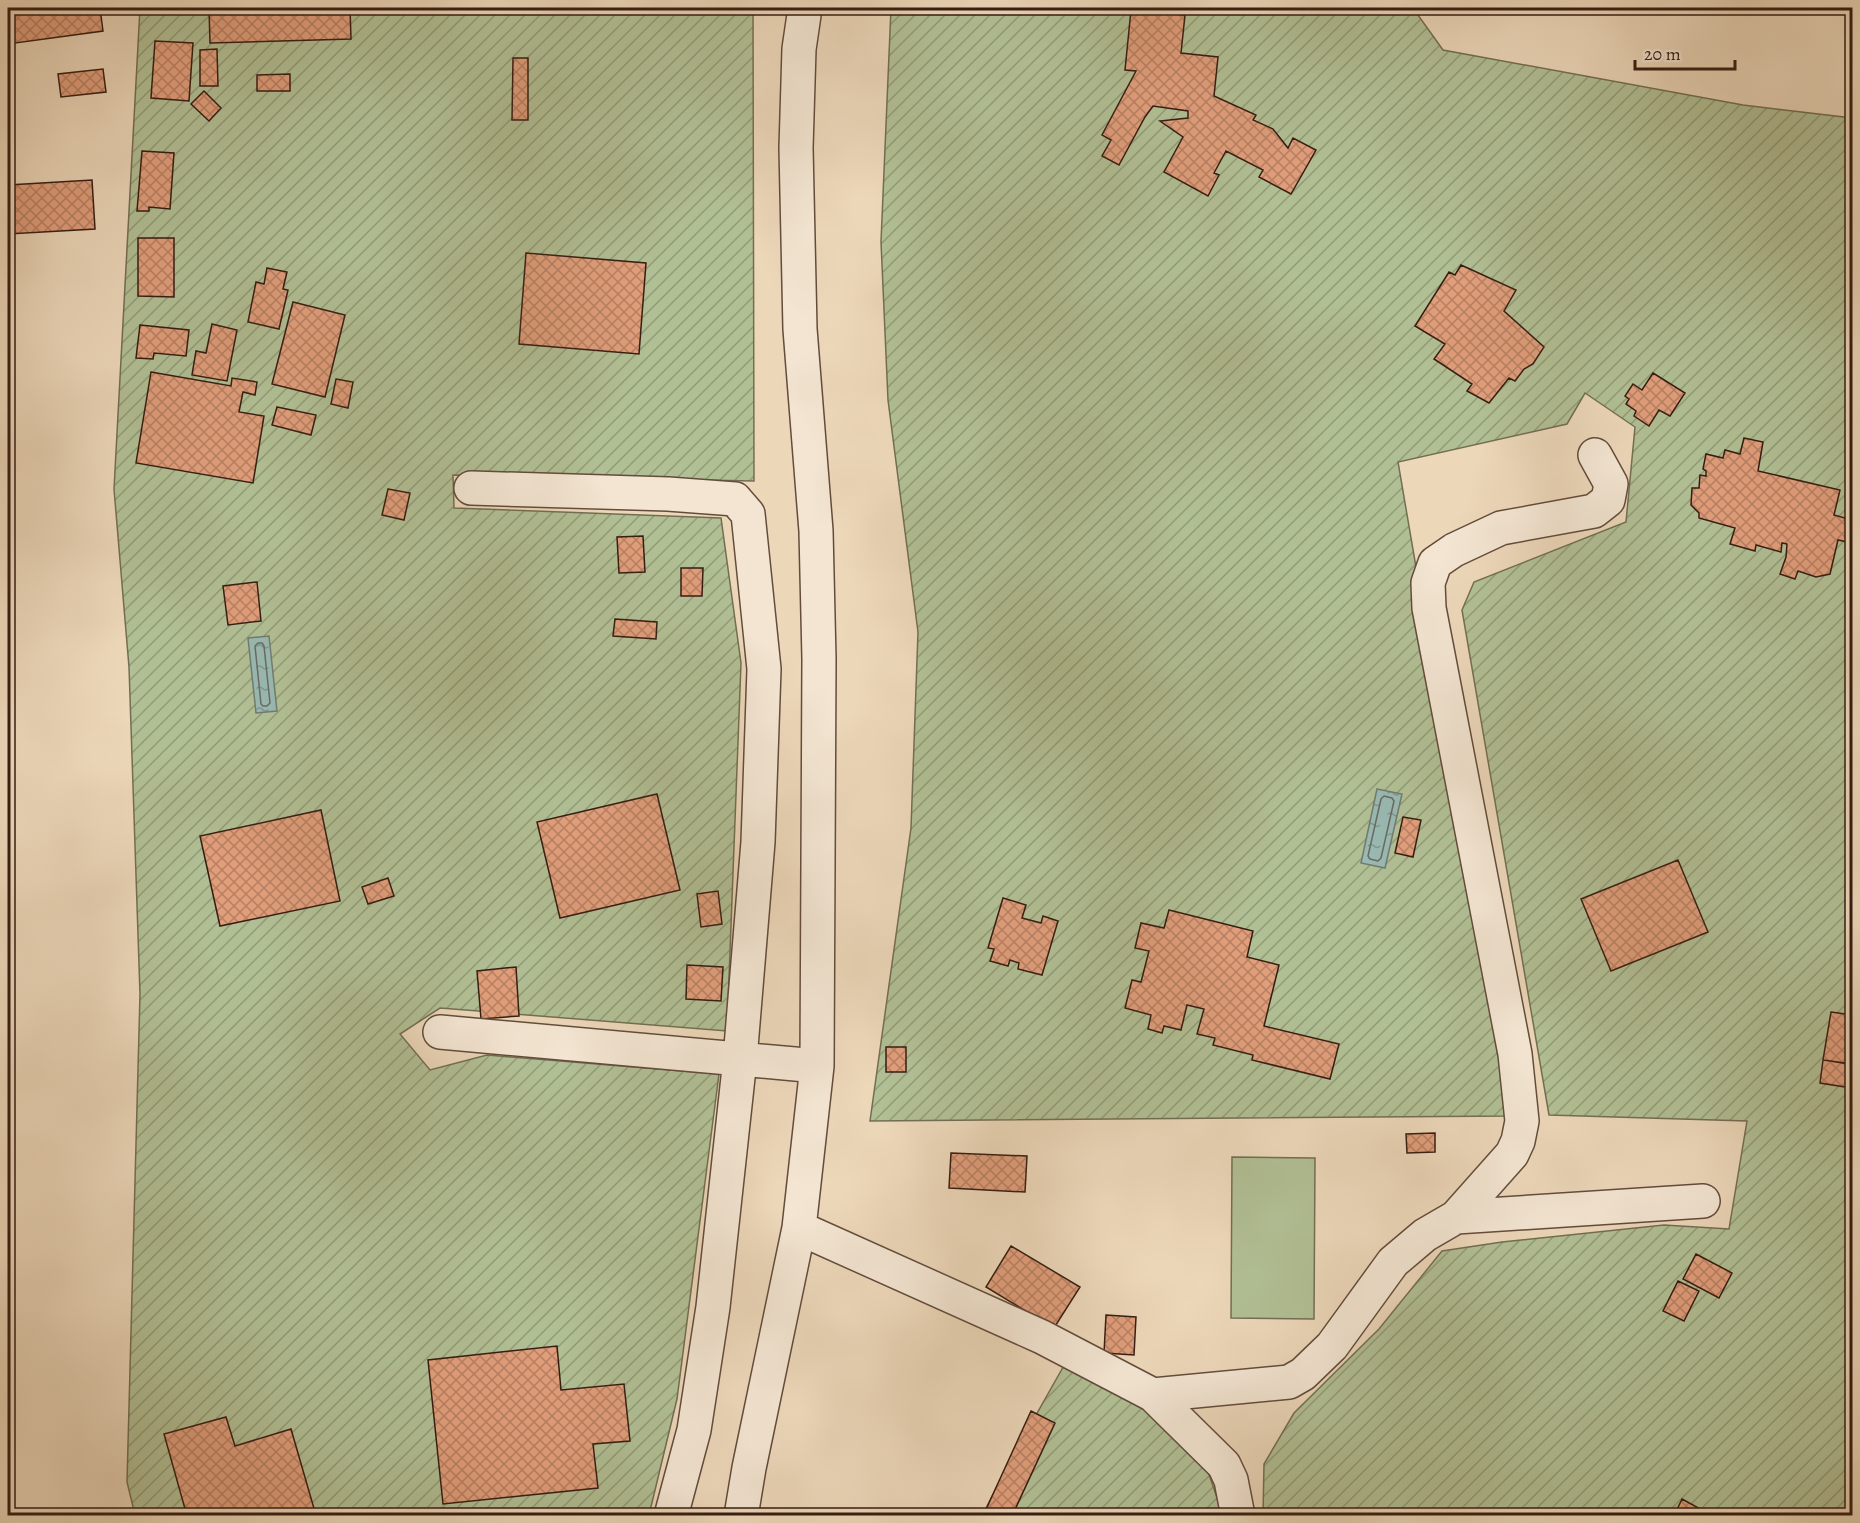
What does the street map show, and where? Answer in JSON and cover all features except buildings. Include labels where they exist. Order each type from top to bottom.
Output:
[{"type":"street","points":[[741,1515],[800,1228],[818,1066],[819,659],[816,531],[800,329],[796,148],[799,49],[805,8]]},
{"type":"street","points":[[1153,1395],[1289,1382],[1303,1374],[1332,1346],[1393,1262],[1425,1235],[1456,1217],[1512,1155],[1518,1141],[1522,1121],[1515,1054],[1429,608],[1428,583],[1435,563],[1454,550],[1501,528],[1594,511],[1608,500],[1611,484],[1595,455]]},
{"type":"street","points":[[471,488],[668,494],[735,500],[748,514],[764,669],[758,842],[740,1059],[713,1307],[694,1430],[671,1515]]},
{"type":"street","points":[[440,1032],[818,1066]]},
{"type":"street","points":[[1456,1217],[1703,1201]]},
{"type":"street","points":[[800,1228],[1042,1337],[1153,1395],[1224,1465],[1231,1480],[1238,1515]]},
{"type":"green space","points":[[140,8],[753,8],[754,481],[453,475],[454,508],[721,518],[741,663],[727,1031],[440,1008],[400,1034],[430,1070],[487,1055],[719,1074],[677,1399],[649,1515],[135,1515],[127,1482],[140,994],[129,667],[114,489]]},
{"type":"green space","points":[[891,8],[1413,8],[1443,50],[1743,105],[1852,118],[1852,1515],[1263,1515],[1264,1464],[1294,1413],[1379,1329],[1442,1251],[1502,1242],[1664,1225],[1729,1229],[1747,1121],[1549,1115],[1462,610],[1474,582],[1626,522],[1635,427],[1585,393],[1567,424],[1398,462],[1510,1116],[870,1121],[911,828],[918,632],[888,400],[881,242]]},
{"type":"green space","points":[[1232,1157],[1315,1158],[1314,1319],[1231,1318]]},
{"type":"green space","points":[[1066,1362],[1151,1412],[1204,1460],[1223,1515],[982,1516]]},
{"type":"water","points":[[269,636],[277,711],[256,713],[248,638]]},
{"type":"water","points":[[1377,789],[1402,794],[1385,868],[1361,863]]}]
